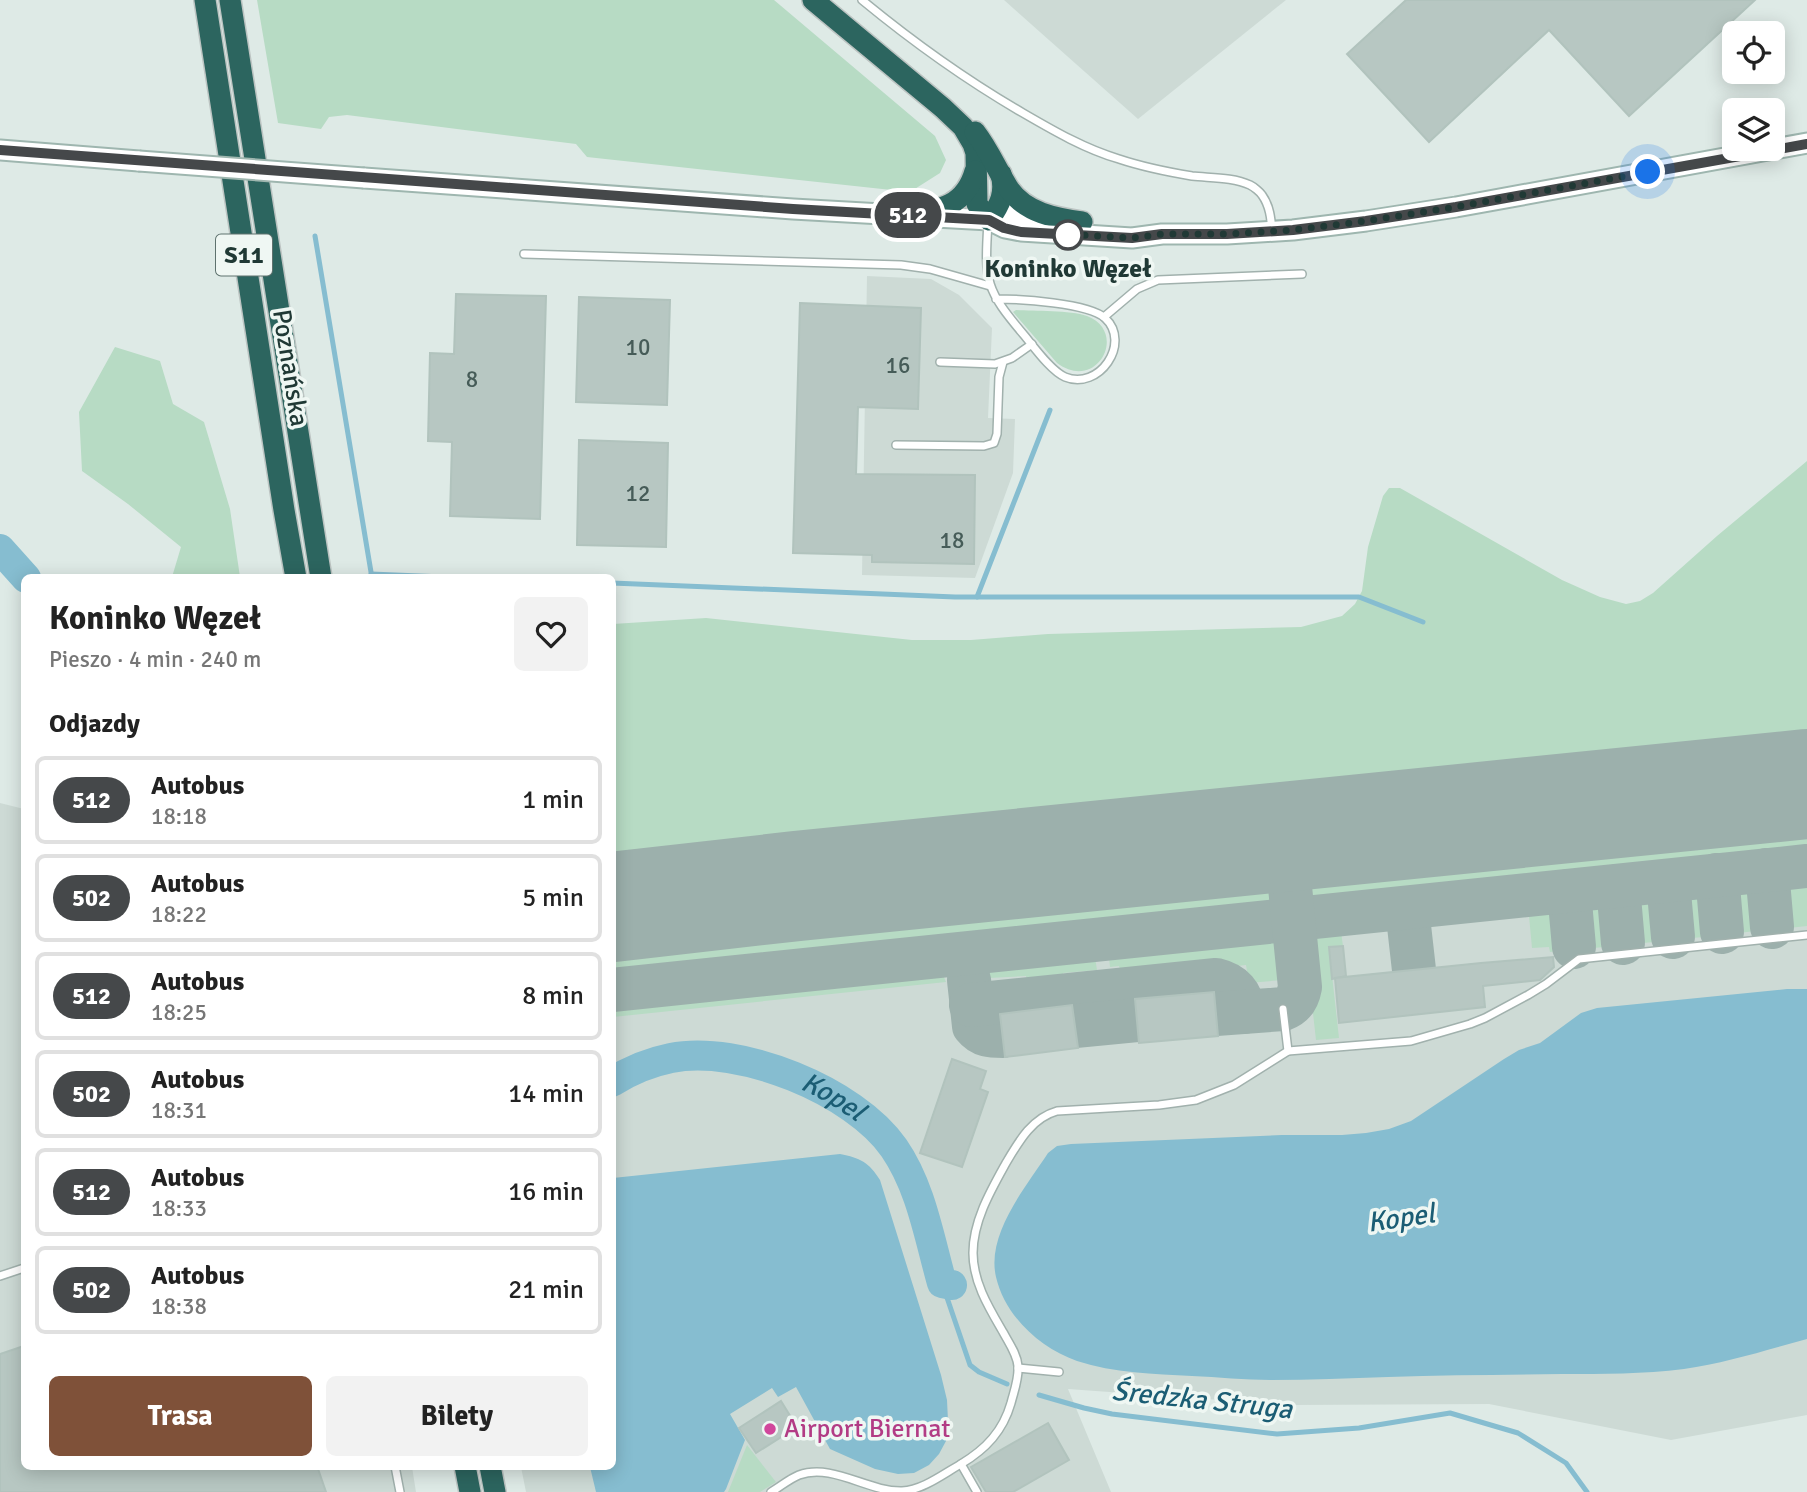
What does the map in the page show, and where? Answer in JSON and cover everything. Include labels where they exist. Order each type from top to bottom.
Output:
[{"type":"highway","name":"Poznańska","points":[[205,0],[295,574]]},
{"type":"highway","name":"Poznańska","points":[[230,0],[320,574]]},
{"type":"highway","points":[[813,0],[963,127],[976,153],[977,204],[989,220],[1002,199],[1002,174]]},
{"type":"highway","points":[[943,108],[960,117],[975,132],[1016,197],[1032,209],[1052,217],[1082,222]]},
{"type":"highway","points":[[907,215],[941,209],[956,201],[968,187],[975,169]]},
{"type":"highway","points":[[466,1470],[470,1492]]},
{"type":"highway","points":[[491,1470],[495,1492]]},
{"type":"street","points":[[989,220],[1004,228],[1021,232],[1132,238],[1162,234],[1272,232],[1456,207],[1807,144]]},
{"type":"street","points":[[0,150],[793,209],[989,220],[1004,215],[1021,214],[1162,234]]},
{"type":"lane","points":[[862,0],[959,74],[1076,142],[1138,165],[1250,185],[1262,195],[1270,211],[1272,232]]},
{"type":"lane","points":[[989,220],[986,263],[990,286],[996,299],[1032,344],[1066,377],[1078,379],[1092,375],[1109,362],[1114,348],[1111,327],[1104,317],[1080,307],[996,299]]},
{"type":"lane","points":[[524,254],[901,265],[930,269],[990,286]]},
{"type":"lane","points":[[1104,317],[1137,289],[1158,280],[1302,274]]},
{"type":"lane","points":[[940,362],[1003,362],[1032,344]]},
{"type":"lane","points":[[896,444],[989,446],[994,443],[997,434],[999,377],[1003,362]]},
{"type":"lane","points":[[771,1492],[799,1475],[811,1473],[835,1475],[892,1490],[915,1489],[984,1448],[998,1431],[1009,1408],[1018,1368],[1013,1350],[982,1295],[977,1279],[973,1254],[977,1226],[1009,1158],[1028,1130],[1047,1114],[1196,1100],[1234,1085],[1288,1051],[1411,1041],[1470,1024],[1528,995],[1579,959],[1807,935]]},
{"type":"lane","points":[[1283,1009],[1288,1051]]},
{"type":"lane","points":[[0,1276],[21,1269]]},
{"type":"lane","points":[[1018,1368],[1059,1372]]},
{"type":"lane","points":[[961,1464],[977,1492]]},
{"type":"lane","points":[[396,1470],[400,1492]]},
{"type":"shaded area","points":[[1004,0],[1286,0],[1138,119]]},
{"type":"shaded area","points":[[867,276],[931,279],[959,295],[992,328],[988,418],[1015,419],[1013,473],[975,578],[862,575]]},
{"type":"shaded area","points":[[1807,647],[1807,1415],[1671,1440],[1489,1404],[1291,1405],[1068,1389],[1111,1492],[526,1492],[522,1470],[616,1470],[616,772]]},
{"type":"shaded area","points":[[0,803],[21,808],[21,1470],[412,1470],[416,1492],[0,1492]]},
{"type":"green space","points":[[257,0],[774,0],[935,136],[946,160],[940,173],[910,192],[587,157],[576,144],[347,115],[329,117],[321,129],[278,123]]},
{"type":"green space","points":[[1016,310],[1087,316],[1099,324],[1106,334],[1107,346],[1103,357],[1095,366],[1084,371],[1071,370],[1057,363],[1013,312]]},
{"type":"green space","points":[[115,347],[160,361],[173,404],[204,422],[230,509],[240,574],[173,574],[181,547],[82,471],[79,412]]},
{"type":"green space","points":[[1807,461],[1807,760],[616,882],[616,624],[706,618],[912,640],[1301,627],[1342,616],[1355,604],[1362,591],[1368,547],[1383,496],[1389,488],[1400,488],[1562,580],[1600,597],[1626,604],[1640,601],[1653,593]]},
{"type":"green space","points":[[1807,805],[1807,856],[1310,908],[1301,901],[1298,868],[1306,856]]},
{"type":"green space","points":[[1266,861],[1278,871],[1282,904],[1275,911],[616,980],[616,928]]},
{"type":"green space","points":[[1807,875],[1807,926],[1780,929],[1776,883],[1781,878]]},
{"type":"green space","points":[[1754,881],[1760,885],[1764,930],[1730,934],[1726,888],[1730,884]]},
{"type":"green space","points":[[1704,886],[1710,890],[1715,936],[1681,939],[1677,894],[1681,889]]},
{"type":"green space","points":[[1655,891],[1661,895],[1665,941],[1632,944],[1627,899],[1631,894]]},
{"type":"green space","points":[[1606,896],[1612,901],[1616,946],[1582,949],[1578,904],[1582,899]]},
{"type":"green space","points":[[1557,902],[1562,906],[1566,950],[1550,952],[1549,947],[1532,948],[1528,905]]},
{"type":"green space","points":[[1333,926],[1341,932],[1343,946],[1329,948],[1339,1038],[1316,1040],[1306,950],[1312,949],[1306,945],[1305,936],[1311,928]]},
{"type":"green space","points":[[1277,931],[1285,937],[1289,972],[1282,980],[1249,983],[1246,965],[1145,976],[1142,966],[1120,969],[1119,966],[1110,967],[1109,957],[1115,948]]},
{"type":"green space","points":[[1089,950],[1095,957],[1097,970],[1063,973],[1063,984],[988,991],[989,984],[1027,980],[1026,976],[989,978],[992,959]]},
{"type":"green space","points":[[939,965],[946,982],[616,1017],[616,999]]},
{"type":"green space","points":[[747,1445],[776,1482],[760,1492],[728,1492]]},
{"type":"water","points":[[1807,989],[1807,1339],[1700,1366],[1638,1373],[1271,1380],[1163,1374],[1105,1368],[1063,1355],[1026,1329],[1007,1305],[1001,1291],[994,1261],[1002,1228],[1029,1181],[1048,1153],[1057,1146],[1282,1135],[1342,1135],[1389,1129],[1411,1121],[1504,1059],[1519,1050],[1540,1043],[1581,1013],[1597,1008]]},
{"type":"water","points":[[840,1154],[853,1157],[872,1169],[880,1180],[947,1400],[946,1441],[939,1454],[929,1465],[914,1473],[898,1474],[875,1469],[830,1449],[796,1387],[778,1397],[772,1388],[730,1414],[745,1440],[724,1492],[596,1492],[591,1470],[616,1470],[616,1178]]},
{"type":"building","points":[[1406,0],[1755,0],[1732,21],[1722,21],[1722,30],[1629,116],[1549,30],[1429,142],[1347,54]]},
{"type":"building","points":[[456,294],[546,296],[540,519],[450,516],[452,442],[428,441],[430,353],[454,354]]},
{"type":"building","points":[[579,297],[670,300],[667,405],[576,402]]},
{"type":"building","points":[[800,303],[921,308],[918,409],[858,407],[856,474],[975,475],[974,564],[872,562],[872,555],[793,553]]},
{"type":"building","points":[[579,440],[668,443],[666,547],[577,545]]},
{"type":"building","points":[[1343,946],[1346,976],[1332,979],[1329,947]]},
{"type":"building","points":[[1553,957],[1554,967],[1540,980],[1483,986],[1485,1007],[1339,1023],[1335,978]]},
{"type":"building","points":[[1214,992],[1218,1036],[1139,1043],[1135,999]]},
{"type":"building","points":[[1072,1005],[1078,1048],[1005,1057],[1000,1014]]},
{"type":"building","points":[[952,1059],[986,1071],[980,1089],[988,1092],[962,1167],[920,1153]]},
{"type":"building","points":[[21,1347],[21,1470],[318,1470],[326,1492],[0,1492],[0,1354]]},
{"type":"building","points":[[781,1401],[797,1427],[756,1453],[739,1428]]},
{"type":"building","points":[[1048,1423],[1069,1460],[1013,1492],[986,1492],[971,1467]]},
{"type":"waterway","points":[[315,236],[371,574]]},
{"type":"waterway","points":[[977,597],[1050,410]]},
{"type":"waterway","name":"Kopel","points":[[0,549],[22,574]]},
{"type":"waterway","points":[[616,583],[955,597],[1359,597],[1423,622]]},
{"type":"waterway","name":"Kopel","points":[[616,1080],[671,1058],[729,1058],[793,1076],[852,1108],[876,1127],[903,1163],[918,1196],[942,1283],[952,1285]]},
{"type":"waterway","name":"Średzka Struga","points":[[942,1283],[970,1365],[979,1372],[1007,1384]]},
{"type":"waterway","name":"Średzka Struga","points":[[1039,1395],[1112,1414],[1277,1434],[1359,1428],[1450,1413],[1518,1433],[1566,1463],[1587,1492]]},
{"type":"taxiway","points":[[1216,1014],[1283,1009],[1293,1003],[1298,995],[1300,987],[1285,837]]},
{"type":"taxiway","points":[[616,990],[1807,866]]},
{"type":"taxiway","points":[[1767,870],[1772,927]]},
{"type":"taxiway","points":[[1717,875],[1722,932]]},
{"type":"taxiway","points":[[1668,881],[1673,937]]},
{"type":"taxiway","points":[[1618,886],[1623,943]]},
{"type":"taxiway","points":[[1569,891],[1574,947]]},
{"type":"taxiway","points":[[1407,908],[1414,970]]},
{"type":"taxiway","points":[[969,980],[974,1026],[984,1034],[1003,1036]]},
{"type":"taxiway","points":[[971,1005],[1216,980],[1236,991],[1244,1012]]},
{"type":"taxiway","points":[[1075,1026],[1137,1020]]},
{"type":"runway","points":[[616,907],[1807,784]]},
{"type":"bus line","name":"512","points":[[0,150],[793,209],[989,220],[1004,228],[1021,232],[1132,238],[1162,234],[1272,232],[1366,221],[1807,144]]},
{"type":"place","name":"Koninko Węzeł","points":[[1068,235]]},
{"type":"place","name":"Airport Biernat","points":[[770,1429]]},
{"type":"route","points":[[1068,235],[1064,234],[1132,238],[1162,234],[1293,230],[1456,207],[1648,172]]}]
